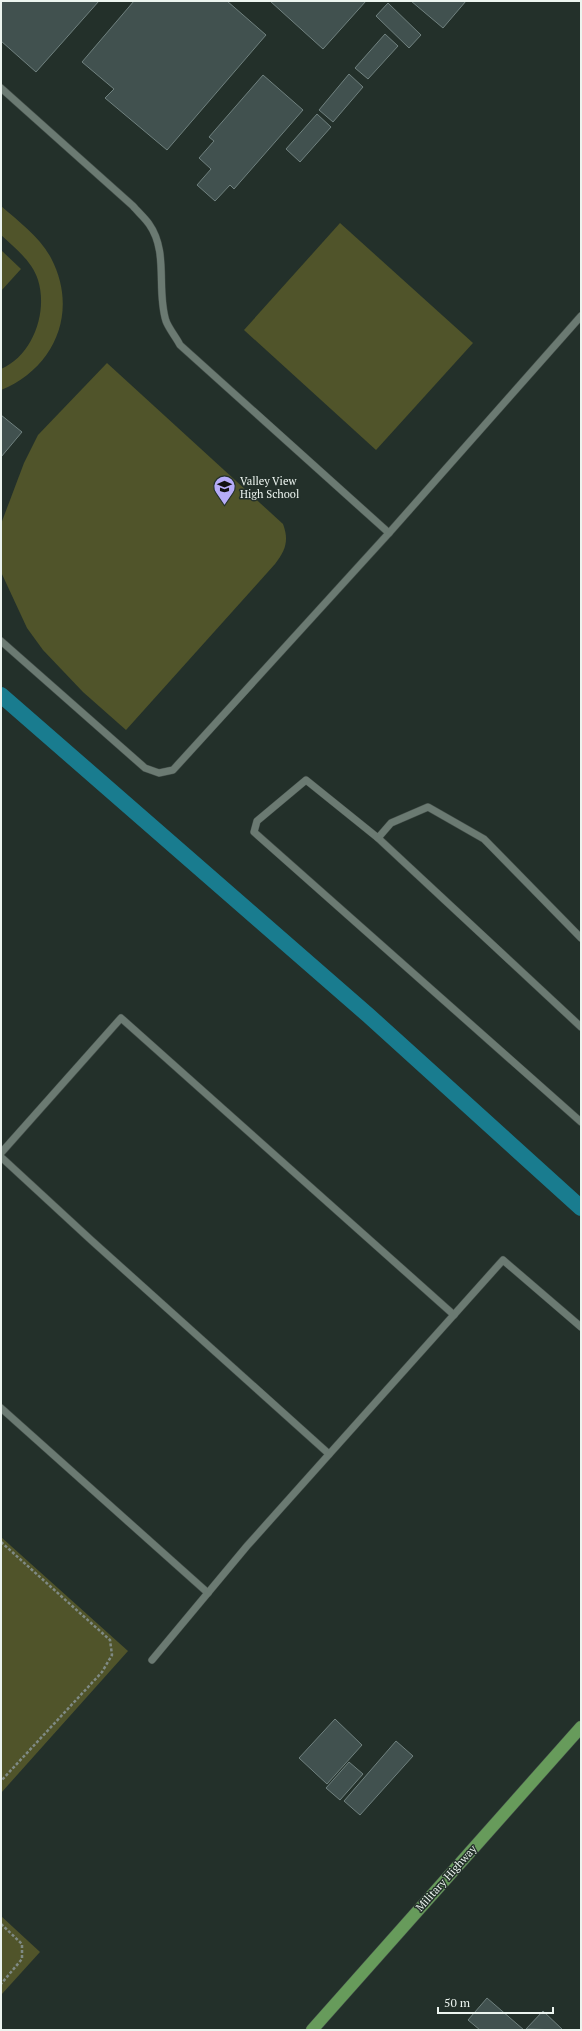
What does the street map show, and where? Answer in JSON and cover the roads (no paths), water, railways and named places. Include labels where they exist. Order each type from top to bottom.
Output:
[{"type":"main road","name":"Military Highway","points":[[312,2030],[581,1727]]},
{"type":"lane","points":[[1,88],[133,206],[150,225],[157,243],[160,258],[161,295],[166,322],[180,345],[389,533]]},
{"type":"lane","points":[[1,640],[145,768],[159,773],[173,770],[389,533],[581,316]]},
{"type":"lane","points":[[581,1027],[378,838],[306,780],[256,821],[254,832],[581,1122]]},
{"type":"lane","points":[[378,838],[390,823],[428,807],[484,839],[581,938]]},
{"type":"lane","points":[[1,1153],[120,1018],[454,1315]]},
{"type":"lane","points":[[1,1157],[329,1454]]},
{"type":"lane","points":[[152,1660],[329,1454],[503,1260],[581,1327]]},
{"type":"lane","points":[[1,1408],[208,1593]]},
{"type":"waterway","points":[[1,695],[368,1015],[581,1208]]},
{"type":"place","name":"Valley View High School","points":[[224,506]]}]
